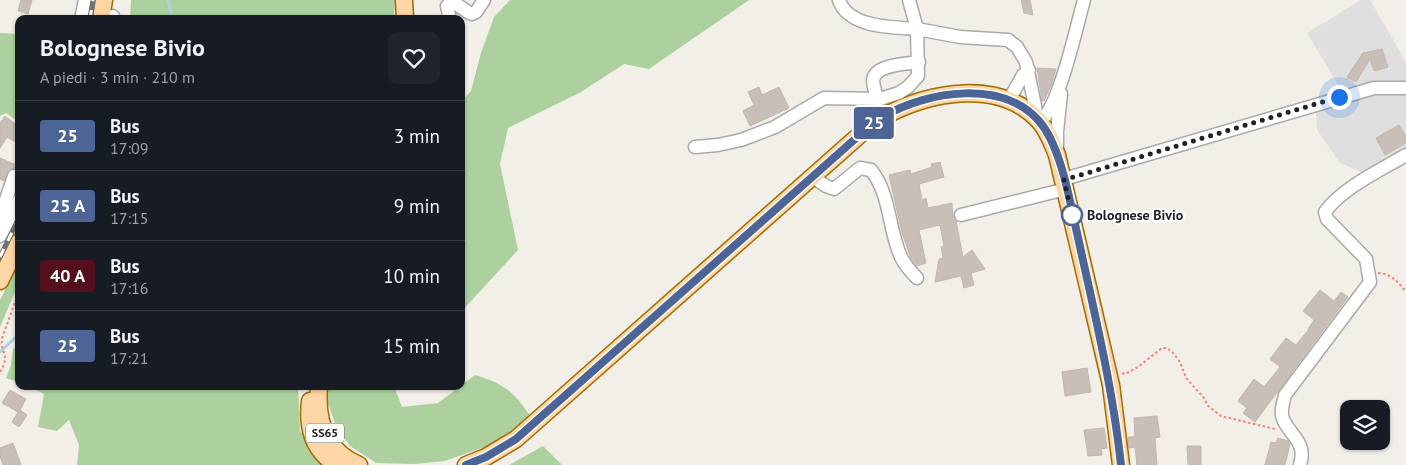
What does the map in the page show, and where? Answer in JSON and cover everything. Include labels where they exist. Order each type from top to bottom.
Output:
[{"type":"main road","points":[[104,0],[108,15]]},
{"type":"main road","points":[[404,0],[405,15]]},
{"type":"main road","points":[[466,465],[486,457],[516,439],[883,116],[924,100],[966,93],[1009,100],[1045,119],[1065,184],[1106,364],[1121,465]]},
{"type":"main road","points":[[0,281],[15,250]]},
{"type":"main road","name":"SS65","points":[[312,390],[308,418],[311,433],[327,460],[336,465]]},
{"type":"main road","name":"SS65","points":[[319,390],[318,412],[329,440],[340,453],[351,462],[359,465]]},
{"type":"street","points":[[82,15],[85,0]]},
{"type":"street","points":[[449,15],[447,6],[450,2],[456,3],[464,11],[472,14],[476,12],[484,0]]},
{"type":"street","points":[[839,0],[841,8],[852,17],[872,25],[960,37],[1008,40],[1017,47],[1029,70],[1036,106],[1045,119]]},
{"type":"street","points":[[695,147],[742,140],[775,127],[824,98],[877,99],[890,97],[908,87],[918,76],[919,62],[917,30],[909,0]]},
{"type":"street","points":[[1045,119],[1063,74],[1084,0]]},
{"type":"street","points":[[877,99],[873,81],[874,75],[878,71],[887,66],[919,62]]},
{"type":"street","points":[[1009,100],[1023,75],[1029,70]]},
{"type":"street","points":[[961,215],[1374,88],[1406,88]]},
{"type":"street","points":[[1300,465],[1303,456],[1300,445],[1282,418],[1285,395],[1370,282],[1366,259],[1327,219],[1325,212],[1330,205],[1359,183],[1406,155]]},
{"type":"street","points":[[813,177],[834,189],[860,168],[871,170],[878,178],[884,193],[901,256],[917,278]]},
{"type":"street","points":[[0,236],[13,199],[14,176]]},
{"type":"street","points":[[0,185],[13,199]]},
{"type":"street","points":[[0,217],[13,199]]},
{"type":"path","points":[[1369,272],[1386,274],[1396,279],[1406,292]]},
{"type":"path","points":[[0,372],[6,363],[6,354],[1,343],[15,301]]},
{"type":"path","points":[[1106,364],[1125,374],[1138,367],[1162,348],[1167,348],[1180,362],[1186,378],[1204,398],[1207,405],[1221,416],[1290,430]]},
{"type":"shaded area","points":[[1361,0],[1370,0],[1406,62],[1406,159],[1376,178],[1340,163],[1317,130],[1315,98],[1340,88],[1307,33]]},
{"type":"green space","points":[[131,0],[395,0],[394,15],[130,15]]},
{"type":"green space","points":[[510,0],[749,0],[649,69],[624,64],[581,92],[508,128],[500,164],[518,250],[465,308],[465,98],[471,91],[481,53],[494,17]]},
{"type":"green space","points":[[0,33],[15,34],[15,119],[6,113],[0,116]]},
{"type":"green space","points":[[15,270],[15,292],[0,327],[0,300]]},
{"type":"green space","points":[[15,347],[15,381],[6,378],[11,365],[13,349]]},
{"type":"green space","points":[[475,375],[501,385],[519,401],[531,417],[490,445],[445,461],[415,464],[376,463],[350,446],[335,424],[327,400],[327,390],[396,390],[402,407],[438,403],[455,390],[465,390],[465,383]]},
{"type":"green space","points":[[36,390],[298,390],[300,431],[327,465],[77,465],[79,445],[69,420],[57,431],[38,427],[44,394]]},
{"type":"green space","points":[[543,446],[562,465],[509,465]]},
{"type":"building","points":[[21,0],[32,0],[28,14],[18,11]]},
{"type":"building","points":[[1021,0],[1030,0],[1033,15],[1024,13]]},
{"type":"building","points":[[1382,49],[1388,67],[1374,71],[1370,59],[1356,82],[1347,77],[1363,53]]},
{"type":"building","points":[[1037,68],[1056,69],[1044,101],[1042,101]]},
{"type":"building","points":[[759,87],[762,95],[779,87],[789,108],[750,126],[743,111],[754,105],[748,92]]},
{"type":"building","points":[[5,116],[15,124],[15,140],[7,137],[0,148],[0,123]]},
{"type":"building","points":[[1399,125],[1406,137],[1406,143],[1385,155],[1376,138]]},
{"type":"building","points":[[0,158],[15,165],[15,168],[8,170],[4,181],[0,179]]},
{"type":"building","points":[[940,162],[944,177],[919,184],[922,200],[926,198],[928,208],[952,203],[953,216],[956,221],[963,257],[972,250],[985,269],[971,273],[974,285],[964,288],[961,276],[935,282],[939,259],[943,258],[941,247],[944,246],[940,225],[919,230],[926,263],[917,266],[911,258],[902,233],[889,175],[910,170],[911,174],[932,167],[931,164]]},
{"type":"building","points":[[1320,290],[1334,301],[1341,292],[1348,297],[1255,422],[1243,413],[1247,408],[1238,401],[1254,379],[1264,387],[1280,367],[1270,359],[1286,338],[1296,345],[1309,329],[1314,320],[1303,311]]},
{"type":"building","points":[[1087,368],[1091,392],[1065,396],[1062,372]]},
{"type":"building","points":[[10,390],[26,399],[20,410],[27,415],[19,427],[12,422],[18,412],[2,403]]},
{"type":"building","points":[[1157,416],[1160,437],[1155,438],[1157,465],[1137,465],[1135,447],[1129,448],[1128,437],[1135,437],[1134,418]]},
{"type":"building","points":[[1104,428],[1107,448],[1101,449],[1102,455],[1088,456],[1084,430]]},
{"type":"building","points":[[1278,438],[1288,441],[1290,444],[1285,465],[1265,465],[1271,442],[1276,443]]},
{"type":"building","points":[[13,443],[21,465],[3,465],[0,448]]},
{"type":"building","points":[[1187,446],[1201,446],[1201,465],[1188,465]]},
{"type":"waterway","points":[[168,0],[171,15]]},
{"type":"waterway","points":[[0,352],[15,338]]},
{"type":"railway","points":[[91,15],[93,0]]},
{"type":"railway","points":[[0,257],[15,226]]},
{"type":"bus line","name":"25","points":[[466,465],[486,457],[516,439],[883,116],[924,100],[966,93],[1009,100],[1032,114],[1049,135],[1057,155],[1066,189],[1110,385],[1121,465]]},
{"type":"place","name":"Bolognese Bivio","points":[[1072,215]]},
{"type":"route","points":[[1072,215],[1064,180],[1339,97]]}]
